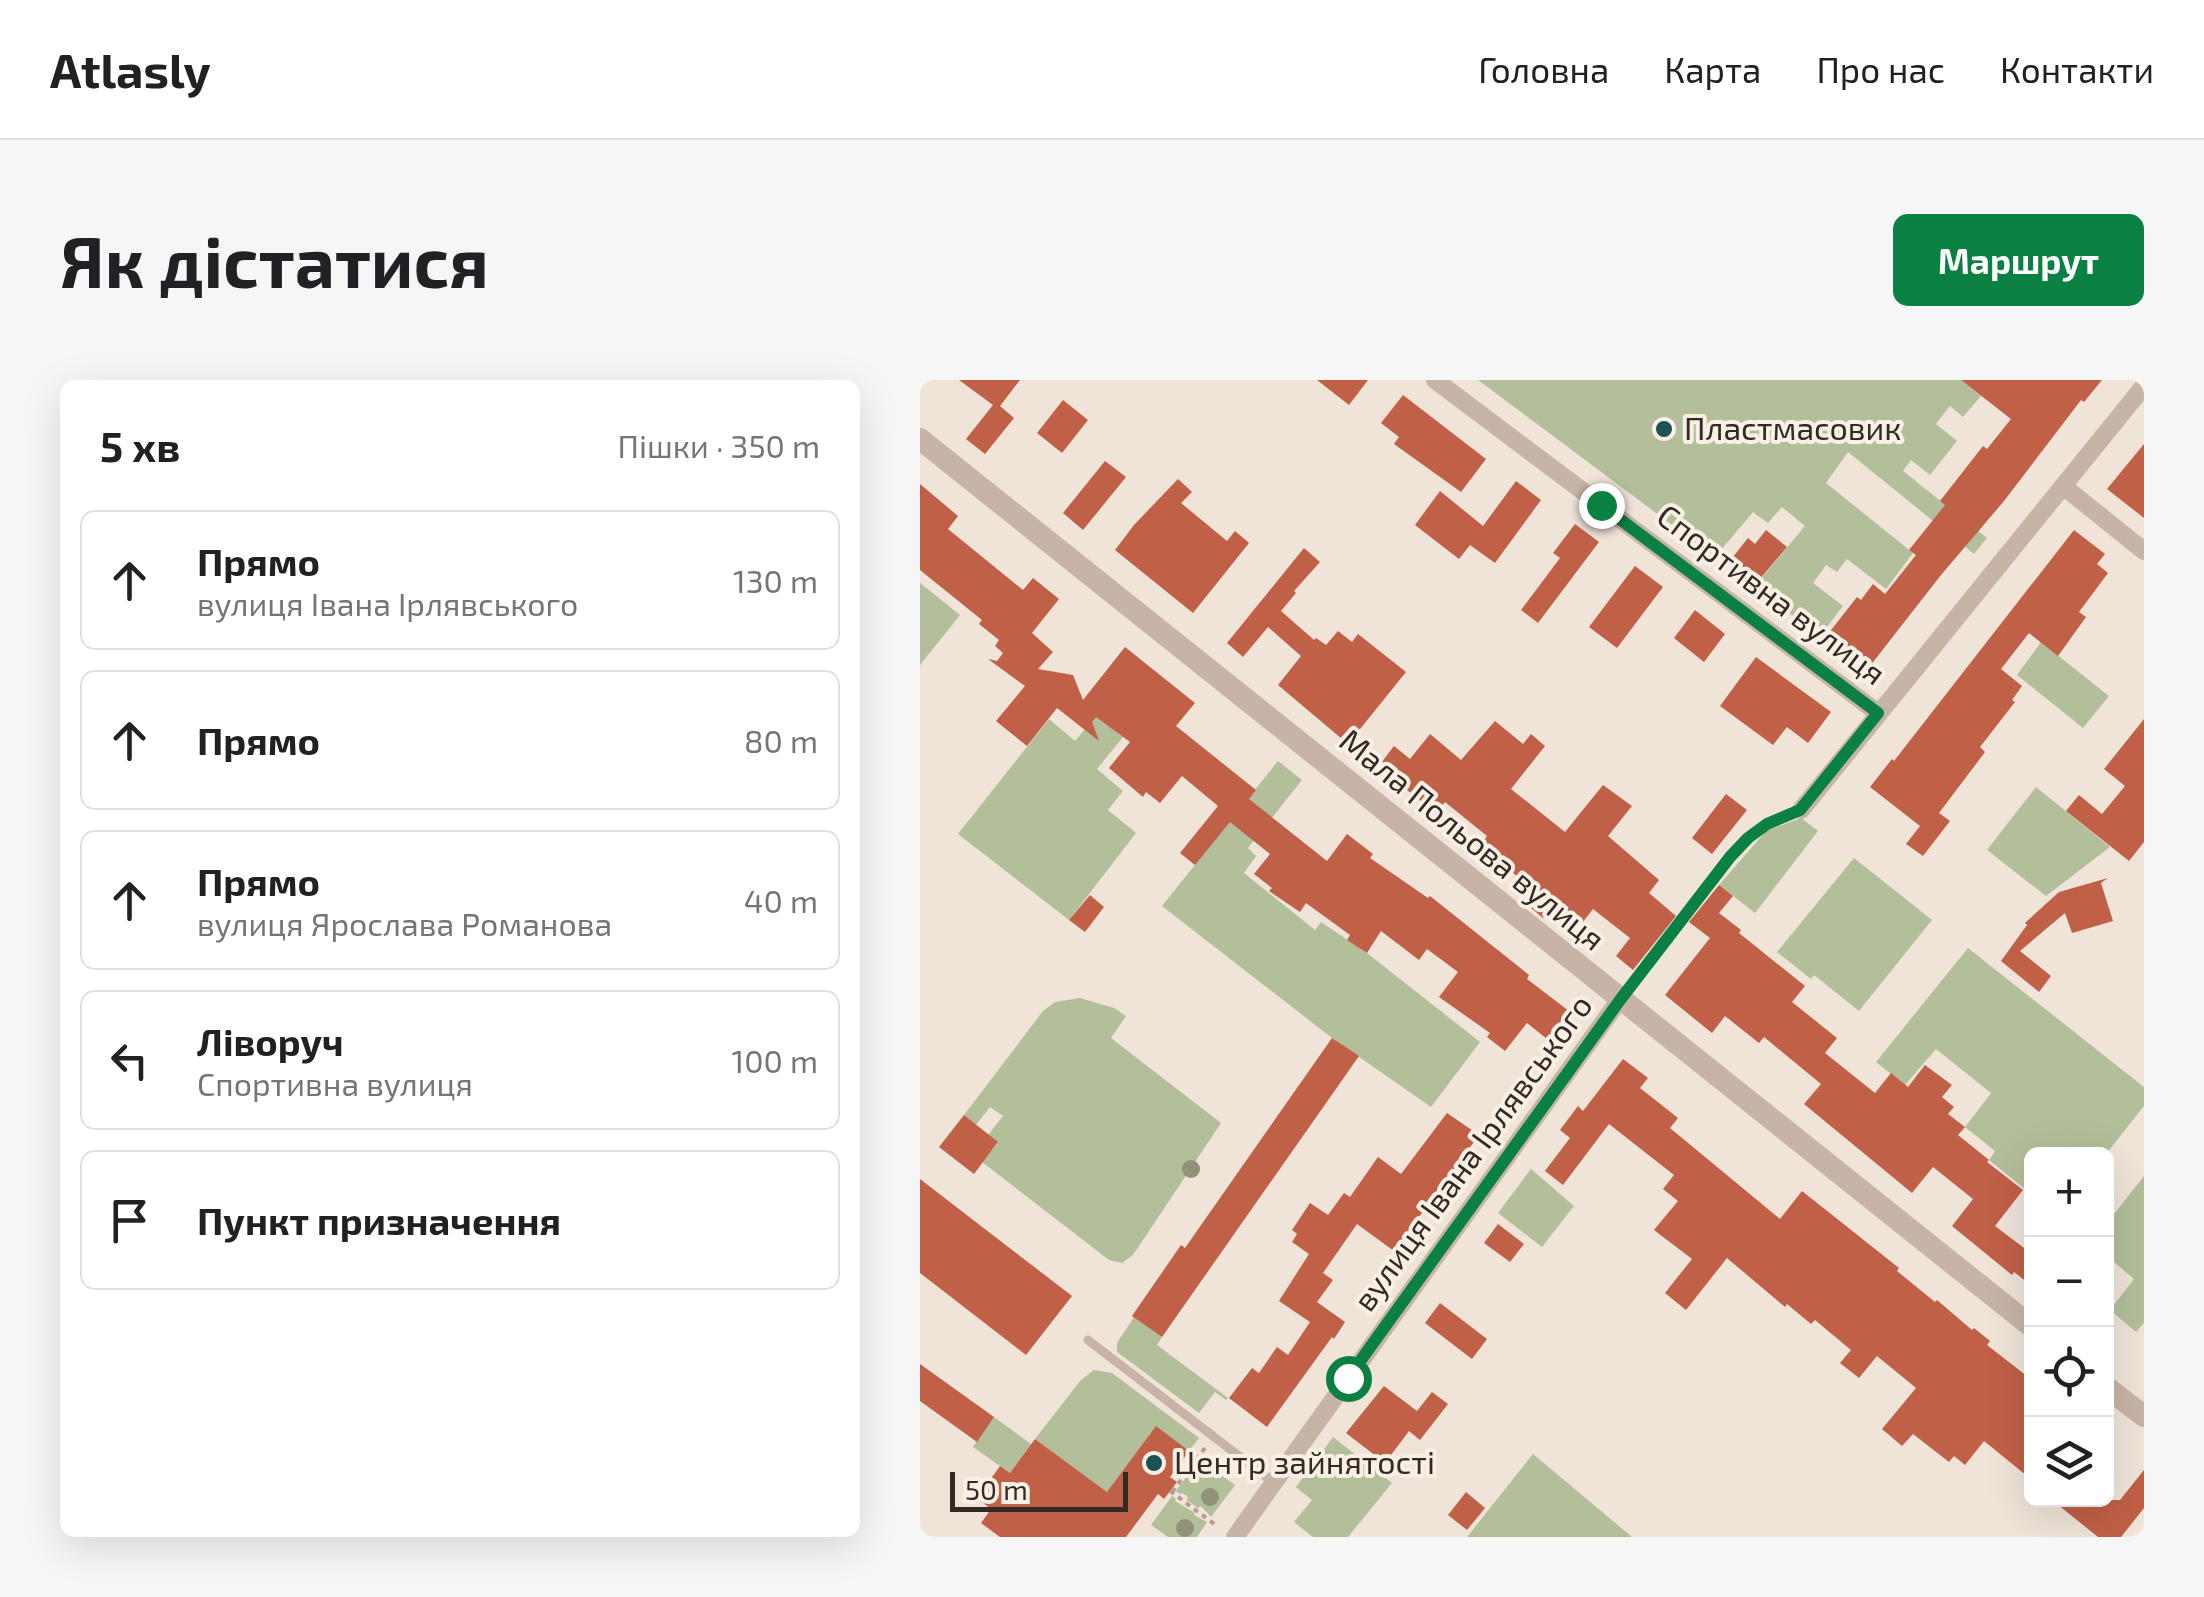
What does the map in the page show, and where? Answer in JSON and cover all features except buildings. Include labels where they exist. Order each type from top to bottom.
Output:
[{"type":"street","name":"Спортивна вулиця","points":[[1435,380],[1878,713]]},
{"type":"street","points":[[1800,810],[2144,386]]},
{"type":"street","name":"Мала Польова вулиця","points":[[920,439],[2024,1321]]},
{"type":"street","points":[[2063,486],[2144,551]]},
{"type":"street","name":"вулиця Івана Ірлявського","points":[[1236,1537],[1620,1000]]},
{"type":"street","points":[[2114,1392],[2144,1416]]},
{"type":"lane","points":[[1088,1340],[1274,1483]]},
{"type":"path","points":[[1620,1000],[1748,838],[1767,824],[1800,810]]},
{"type":"path","points":[[1213,1436],[1171,1492],[1217,1526]]},
{"type":"green space","points":[[1478,380],[1961,380],[1981,396],[1963,417],[1950,406],[1936,424],[1957,441],[1930,475],[1911,460],[1903,471],[1987,538],[1974,554],[1848,452],[1826,483],[1913,553],[1886,589],[1847,559],[1837,572],[1826,565],[1813,583],[1843,606],[1820,636],[1754,587],[1805,526],[1782,507],[1768,523],[1753,512],[1715,557]]},
{"type":"green space","points":[[920,583],[960,615],[920,665]]},
{"type":"green space","points":[[2041,642],[2109,696],[2083,728],[2017,675]]},
{"type":"green space","points":[[1096,716],[1123,737],[1097,769],[1123,791],[1108,810],[1136,833],[1069,920],[958,834],[1049,719],[1075,741]]},
{"type":"green space","points":[[1278,761],[1302,780],[1248,848],[1256,856],[1244,873],[1315,930],[1321,922],[1367,953],[1480,1042],[1431,1107],[1332,1038],[1162,906]]},
{"type":"green space","points":[[2036,787],[2110,847],[2046,896],[1987,850]]},
{"type":"green space","points":[[1801,818],[1818,831],[1755,913],[1719,885],[1766,831]]},
{"type":"green space","points":[[1854,858],[1932,920],[1859,1011],[1777,952]]},
{"type":"green space","points":[[1968,948],[2144,1087],[2144,1106],[2112,1147],[2024,1147],[2024,1188],[1989,1160],[1995,1151],[1965,1127],[1991,1093],[1936,1049],[1905,1085],[1876,1062]]},
{"type":"green space","points":[[1080,998],[1114,1008],[1126,1016],[1111,1038],[1221,1123],[1133,1255],[1122,1263],[1109,1260],[982,1162],[998,1143],[988,1135],[1003,1116],[990,1107],[976,1125],[964,1115],[1043,1011],[1055,1002]]},
{"type":"green space","points":[[1531,1169],[1574,1206],[1542,1247],[1498,1213]]},
{"type":"green space","points":[[2144,1176],[2144,1323],[2136,1332],[2114,1313],[2114,1305],[2134,1279],[2114,1262],[2114,1214]]},
{"type":"green space","points":[[1134,1317],[1162,1337],[1157,1345],[1228,1398],[1215,1392],[1199,1413],[1117,1352],[1117,1343]]},
{"type":"green space","points":[[1094,1370],[1112,1373],[1199,1438],[1189,1451],[1107,1492],[1035,1439],[1081,1380]]},
{"type":"green space","points":[[994,1417],[1031,1444],[1010,1473],[973,1447]]},
{"type":"green space","points":[[1333,1437],[1392,1483],[1348,1537],[1313,1537],[1294,1522],[1312,1500],[1296,1487]]},
{"type":"green space","points":[[1533,1454],[1632,1537],[1467,1537]]},
{"type":"green space","points":[[1199,1459],[1235,1485],[1211,1517],[1176,1491]]},
{"type":"green space","points":[[1172,1496],[1207,1522],[1197,1537],[1168,1537],[1151,1525]]},
{"type":"place","name":"Пластмасовик","points":[[1664,429]]},
{"type":"place","name":"Центр зайнятості","points":[[1154,1463]]},
{"type":"route","points":[[1348,1378],[1620,1000],[1730,857],[1767,824],[1800,810],[1878,713],[1601,505]]}]
